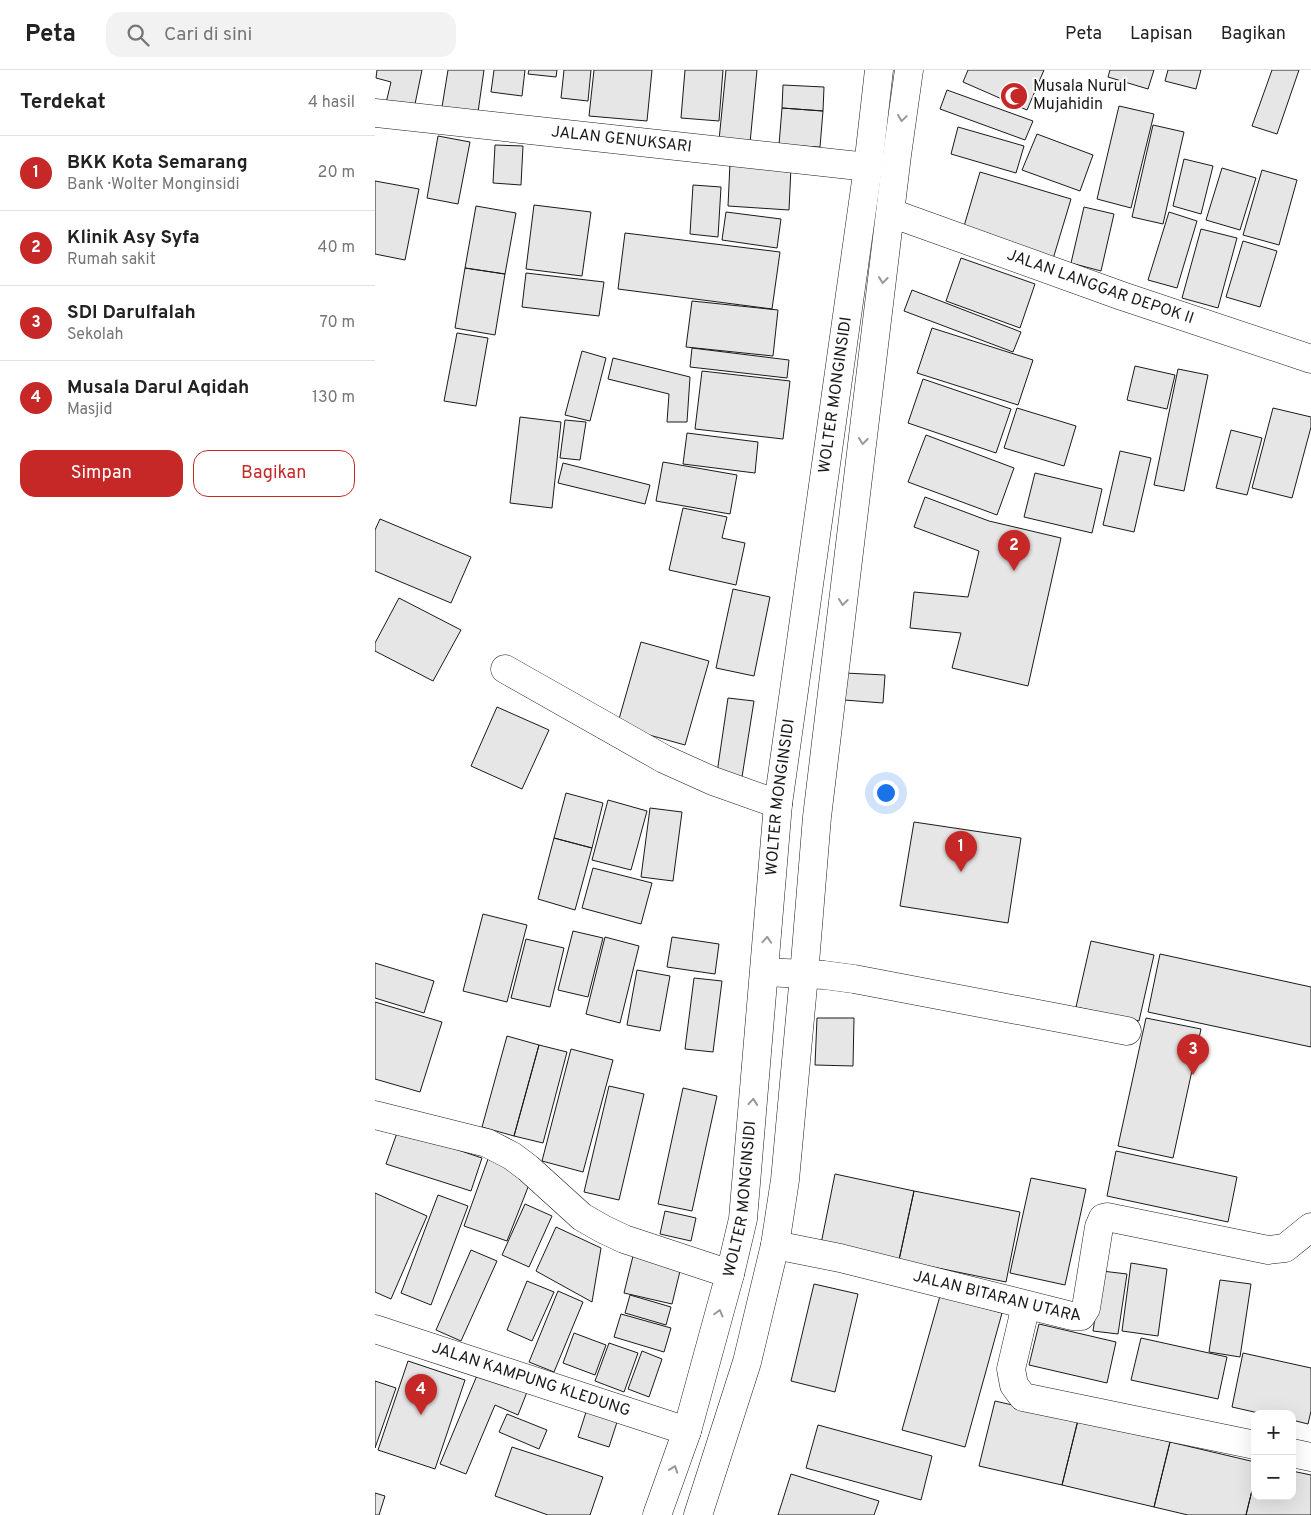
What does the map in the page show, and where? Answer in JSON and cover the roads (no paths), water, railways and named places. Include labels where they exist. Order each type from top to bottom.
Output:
[{"type":"main road","name":"WOLTER MONGINSIDI","points":[[657,1515],[687,1431],[743,1219],[778,804],[868,167],[879,70]]},
{"type":"main road","name":"WOLTER MONGINSIDI","points":[[698,1515],[786,1247],[785,1180],[814,975],[817,817],[897,155],[909,70]]},
{"type":"main road","name":"JALAN GENUKSARI","points":[[375,113],[868,167]]},
{"type":"main road","name":"JALAN LANGGAR DEPOK II","points":[[891,213],[1122,296],[1311,360]]},
{"type":"main road","points":[[505,669],[663,759],[713,781],[778,804]]},
{"type":"main road","points":[[765,972],[854,979],[1127,1032]]},
{"type":"main road","points":[[375,1115],[487,1144],[512,1156],[582,1217],[603,1229],[624,1239],[730,1274]]},
{"type":"main road","name":"JALAN BITARAN UTARA","points":[[786,1247],[840,1258],[1072,1316],[1081,1316],[1086,1308],[1099,1227],[1103,1218],[1107,1217],[1268,1250],[1285,1248],[1311,1227]]},
{"type":"main road","points":[[1026,1305],[1011,1369],[1014,1385],[1023,1397],[1251,1445]]},
{"type":"main road","name":"JALAN KAMPUNG KLEDUNG","points":[[375,1329],[687,1431]]},
{"type":"main road","points":[[1296,1454],[1311,1457]]},
{"type":"place","name":"Musala Nurul Mujahidin","points":[[1014,96]]},
{"type":"place","name":"Klinik Asy Syfa","points":[[1014,571]]},
{"type":"place","name":"BKK Kota Semarang","points":[[961,872]]},
{"type":"place","name":"SDI Darulfalah","points":[[1193,1075]]},
{"type":"place","name":"Musala Darul Aqidah","points":[[421,1415]]}]
